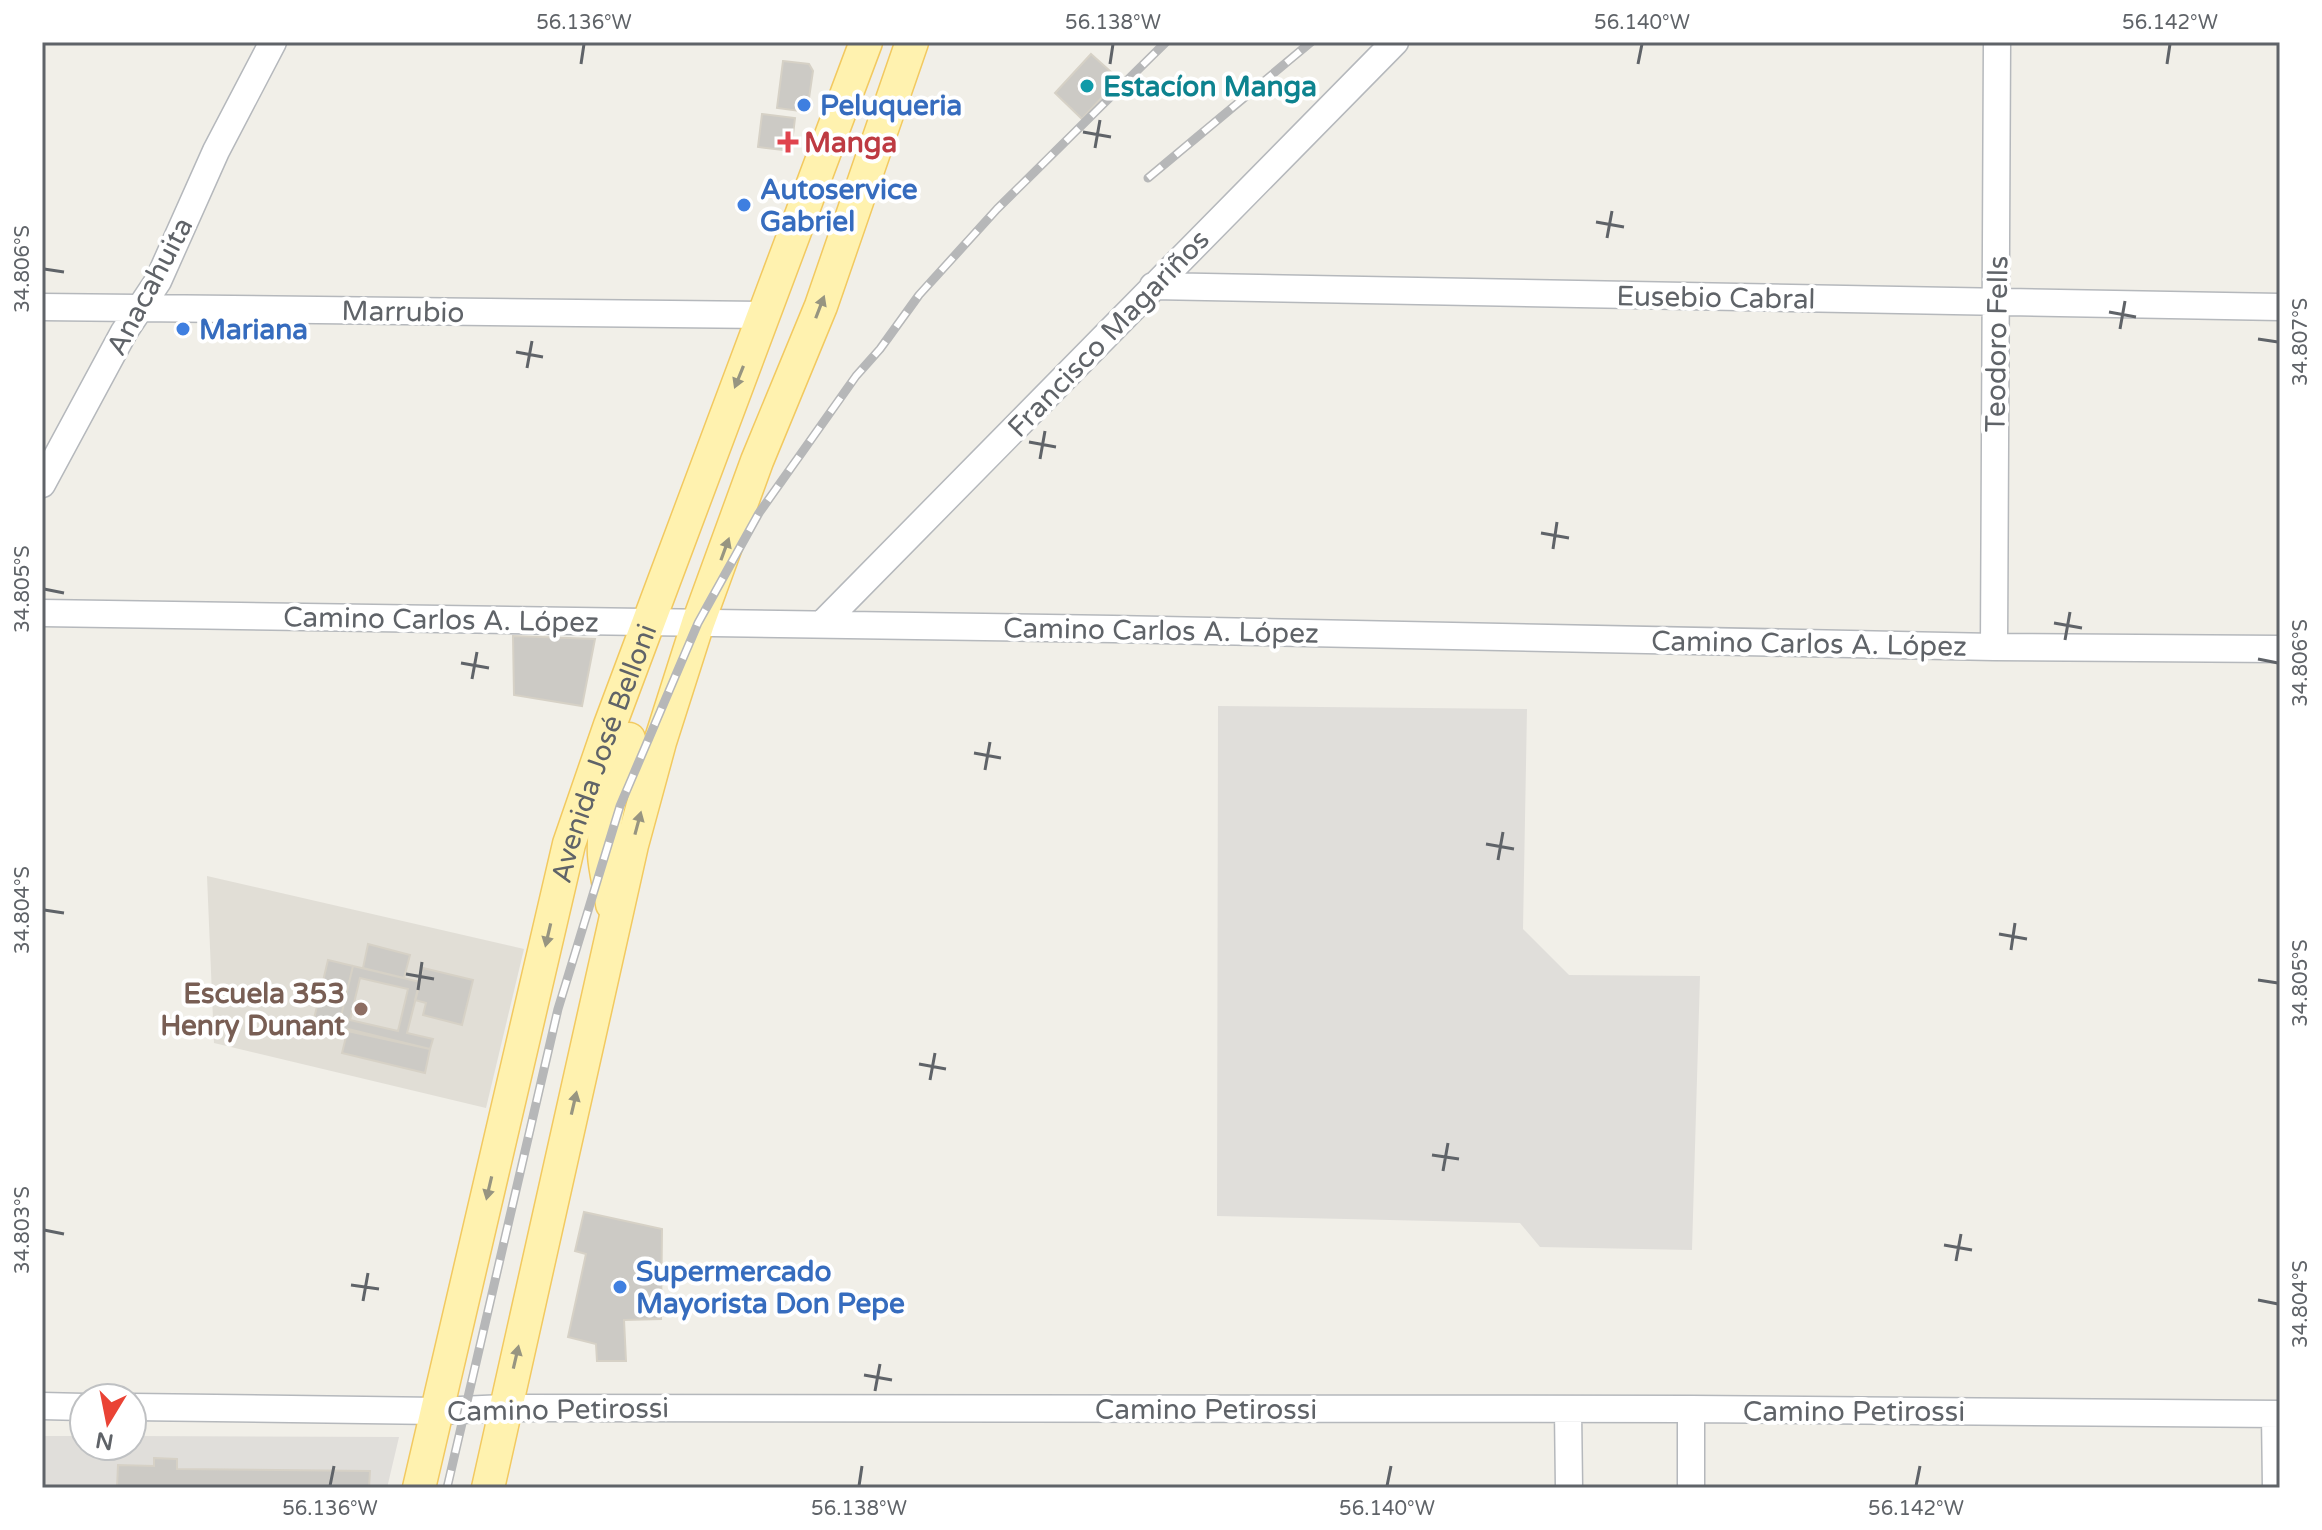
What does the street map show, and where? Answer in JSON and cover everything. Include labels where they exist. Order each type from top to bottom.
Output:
[{"type":"main road","name":"Avenida José Belloni","points":[[419,1488],[569,844],[721,425],[866,42]]},
{"type":"main road","name":"Avenida José Belloni","points":[[488,1488],[632,845],[660,742],[698,623],[757,461],[821,306],[912,42]]},
{"type":"main road","points":[[698,623],[678,601],[677,587],[723,470],[726,454],[721,425]]},
{"type":"main road","points":[[615,921],[604,855],[607,815],[622,757],[655,671],[657,646],[650,621]]},
{"type":"street","name":"Anacahuita","points":[[42,484],[124,332],[158,281],[216,151],[273,42]]},
{"type":"street","name":"Francisco Magariños","points":[[822,624],[1395,42]]},
{"type":"street","name":"Teodoro Fells","points":[[1994,647],[1997,42]]},
{"type":"street","name":"Eusebio Cabral","points":[[1153,286],[2280,307]]},
{"type":"street","name":"Marrubio","points":[[42,307],[764,315]]},
{"type":"street","name":"Camino Carlos A. López","points":[[42,613],[650,621],[1994,647],[2280,649]]},
{"type":"street","points":[[42,1406],[68,1407]]},
{"type":"street","name":"Camino Petirossi","points":[[148,1407],[438,1411],[505,1408],[1691,1409],[2278,1414]]},
{"type":"street","points":[[1691,1409],[1691,1488]]},
{"type":"street","points":[[1568,1410],[1569,1488]]},
{"type":"street","points":[[2276,1488],[2278,1414]]},
{"type":"shaded area","points":[[1218,706],[1527,709],[1523,929],[1569,975],[1700,976],[1692,1250],[1540,1247],[1520,1223],[1217,1216]]},
{"type":"shaded area","name":"Escuela 353 Henry Dunant","points":[[207,876],[524,949],[486,1108],[214,1043]]},
{"type":"shaded area","points":[[42,1436],[68,1436],[68,1462],[148,1462],[148,1436],[399,1437],[387,1488],[42,1488]]},
{"type":"building","name":"Estacíon Manga","points":[[1091,54],[1119,79],[1082,119],[1055,93]]},
{"type":"building","points":[[783,61],[809,64],[813,71],[807,112],[777,108]]},
{"type":"building","points":[[762,114],[795,118],[791,151],[758,147]]},
{"type":"building","points":[[513,636],[595,639],[582,706],[514,695]]},
{"type":"building","points":[[368,944],[410,955],[404,978],[363,968]]},
{"type":"building","points":[[328,960],[353,966],[338,1029],[313,1023]]},
{"type":"building","points":[[353,966],[420,982],[407,1033],[433,1039],[430,1049],[338,1029]],"holes":[[[360,978],[408,989],[398,1031],[350,1020]]]},
{"type":"building","points":[[423,968],[473,980],[462,1025],[423,1015],[426,1003],[415,1000]]},
{"type":"building","points":[[348,1029],[430,1049],[425,1073],[342,1053]]},
{"type":"building","name":"Supermercado Mayorista Don Pepe","points":[[584,1212],[662,1229],[661,1319],[624,1320],[626,1361],[597,1361],[596,1344],[568,1337],[586,1254],[575,1251]]},
{"type":"building","points":[[154,1458],[177,1459],[177,1469],[370,1471],[369,1488],[117,1488],[118,1465],[154,1466]]},
{"type":"railway","points":[[447,1488],[558,1009],[620,806],[698,623],[759,513],[856,376],[919,295],[997,209],[1166,42]]},
{"type":"railway","points":[[1148,178],[1311,42]]},
{"type":"place","name":"Estacíon Manga","points":[[1087,86]]},
{"type":"place","name":"Peluqueria","points":[[804,105]]},
{"type":"place","name":"Manga","points":[[788,142]]},
{"type":"place","name":"Autoservice Gabriel","points":[[744,205]]},
{"type":"place","name":"Mariana","points":[[183,329]]},
{"type":"place","name":"Escuela 353 Henry Dunant","points":[[361,1009]]},
{"type":"place","name":"Supermercado Mayorista Don Pepe","points":[[620,1287]]}]
